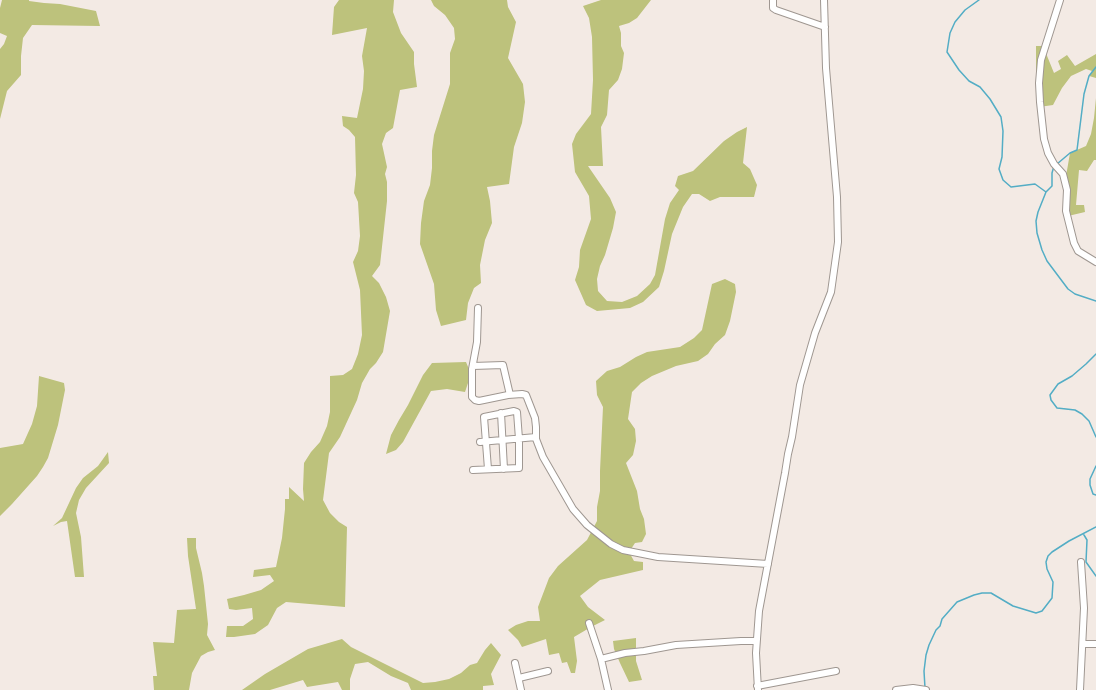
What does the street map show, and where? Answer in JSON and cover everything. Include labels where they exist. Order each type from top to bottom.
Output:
[{"type":"street","points":[[774,0],[774,8],[776,10],[825,27]]},
{"type":"street","points":[[824,0],[826,68],[837,203],[838,242],[831,292],[815,333],[800,385],[792,437],[759,611],[756,641],[758,688],[836,670]]},
{"type":"street","points":[[1060,0],[1041,60],[1039,83],[1044,139],[1048,154],[1063,174],[1066,190],[1066,211],[1074,243],[1078,250],[1096,262]]},
{"type":"street","points":[[478,308],[473,366],[473,399],[479,401],[510,395],[526,395],[534,418],[538,446],[543,457],[573,509],[587,525],[611,544],[623,550],[658,558],[768,564]]},
{"type":"street","points":[[473,366],[503,365],[510,395]]},
{"type":"street","points":[[473,470],[520,468],[517,412],[514,411],[484,417],[483,442],[488,469]]},
{"type":"street","points":[[501,413],[504,469]]},
{"type":"street","points":[[483,442],[536,437]]},
{"type":"street","points":[[1080,690],[1084,608],[1081,562]]},
{"type":"street","points":[[589,623],[601,659],[608,690]]},
{"type":"street","points":[[601,659],[676,644],[756,641]]},
{"type":"street","points":[[1083,644],[1096,644]]},
{"type":"street","points":[[515,663],[521,690]]},
{"type":"street","points":[[519,678],[548,671]]},
{"type":"street","points":[[896,690],[913,688],[926,690]]},
{"type":"green space","points":[[2,0],[29,0],[96,11],[100,26],[32,25],[23,38],[21,75],[7,91],[0,119],[0,49],[7,36],[0,33],[0,8]]},
{"type":"green space","points":[[339,0],[394,0],[393,12],[401,33],[414,52],[417,87],[400,90],[393,128],[386,133],[382,144],[387,167],[385,174],[387,182],[387,201],[380,265],[372,276],[379,283],[386,297],[390,311],[383,352],[370,369],[362,383],[357,400],[340,437],[329,453],[323,500],[330,513],[339,522],[347,527],[345,607],[286,602],[277,608],[268,625],[255,634],[226,637],[227,626],[243,626],[253,619],[252,608],[236,610],[229,609],[227,599],[261,590],[274,581],[270,575],[253,577],[254,570],[276,567],[282,538],[285,499],[289,499],[289,487],[304,501],[304,463],[320,442],[327,426],[330,412],[330,376],[343,375],[352,369],[358,354],[362,335],[360,290],[353,262],[358,251],[360,236],[358,202],[354,193],[356,175],[355,137],[343,126],[342,116],[357,118],[363,89],[364,71],[362,56],[367,28],[332,35],[334,7]]},
{"type":"green space","points":[[431,0],[507,0],[508,7],[516,22],[508,58],[523,84],[525,102],[522,123],[514,147],[509,184],[487,187],[492,223],[485,240],[480,265],[481,283],[474,288],[468,303],[466,320],[441,326],[436,310],[434,284],[420,244],[421,223],[424,201],[430,185],[434,135],[450,84],[450,53],[455,39],[454,28],[445,15],[434,6]]},
{"type":"green space","points":[[601,0],[651,0],[637,18],[629,23],[619,26],[621,33],[621,46],[624,53],[622,69],[618,80],[609,90],[607,115],[601,127],[603,166],[588,166],[610,198],[616,212],[613,228],[597,279],[598,291],[607,301],[622,302],[637,296],[650,284],[655,275],[665,219],[670,203],[679,190],[675,186],[678,176],[693,171],[724,141],[747,127],[743,163],[750,169],[757,185],[754,197],[720,197],[710,201],[699,194],[692,194],[683,207],[672,234],[659,287],[643,302],[630,308],[597,311],[586,305],[575,280],[579,267],[580,250],[591,219],[589,196],[575,172],[572,144],[576,134],[591,114],[593,80],[592,37],[589,18],[583,6]]},
{"type":"green space","points":[[1036,46],[1043,46],[1054,73],[1061,69],[1058,61],[1067,55],[1075,66],[1096,54],[1096,78],[1089,76],[1092,71],[1086,69],[1071,76],[1062,88],[1053,105],[1039,107],[1036,73]]},
{"type":"green space","points":[[1096,98],[1096,160],[1094,160],[1087,171],[1079,170],[1076,205],[1084,205],[1085,212],[1068,216],[1065,182],[1070,153],[1086,146],[1091,134]]},
{"type":"green space","points":[[725,279],[735,284],[736,292],[730,321],[725,335],[715,344],[708,354],[698,361],[676,366],[652,376],[641,383],[632,392],[628,419],[635,429],[636,441],[633,455],[626,463],[637,491],[646,534],[642,542],[635,543],[629,552],[634,561],[643,562],[643,570],[600,580],[580,596],[588,607],[605,620],[574,637],[577,661],[575,673],[571,673],[567,662],[562,663],[559,653],[549,655],[546,639],[522,647],[518,640],[508,630],[516,625],[528,621],[540,621],[538,607],[549,578],[558,566],[587,540],[597,521],[597,507],[600,491],[603,407],[597,395],[596,381],[607,371],[620,367],[647,352],[680,347],[694,338],[702,330],[712,284]]},
{"type":"green space","points":[[466,362],[471,374],[465,392],[447,389],[431,391],[403,442],[396,450],[386,454],[391,435],[423,375],[432,363]]},
{"type":"green space","points":[[39,376],[64,383],[65,390],[58,425],[48,458],[43,467],[37,476],[0,516],[0,448],[23,444],[32,424],[37,406]]},
{"type":"green space","points":[[108,452],[109,463],[86,488],[79,500],[76,513],[81,537],[84,577],[75,577],[67,521],[53,526],[62,518],[76,488],[83,478],[98,466]]},
{"type":"green space","points":[[187,538],[196,538],[196,548],[204,586],[208,624],[207,635],[215,650],[201,656],[192,673],[189,690],[154,690],[153,676],[157,676],[153,642],[174,643],[177,610],[196,609],[188,556]]},
{"type":"green space","points":[[636,638],[636,661],[642,680],[629,682],[614,649],[613,641]]},
{"type":"green space","points":[[342,639],[351,647],[423,683],[449,679],[461,673],[470,665],[477,663],[491,643],[501,655],[491,674],[494,685],[483,686],[483,690],[411,690],[408,683],[391,676],[368,662],[355,664],[350,679],[350,690],[342,690],[338,682],[307,687],[303,680],[270,690],[242,690],[265,674],[308,649]]},
{"type":"waterway","points":[[979,0],[965,10],[955,22],[950,33],[947,52],[959,70],[969,81],[980,87],[990,99],[1001,117],[1003,131],[1002,157],[999,169],[1003,180],[1011,187],[1035,184],[1046,192]]},
{"type":"waterway","points":[[1057,164],[1070,153],[1077,150],[1084,94],[1089,76],[1096,67]]},
{"type":"waterway","points":[[1054,166],[1052,173],[1052,186],[1046,192],[1036,221],[1037,233],[1042,250],[1047,261],[1068,289],[1075,294],[1096,301]]},
{"type":"waterway","points":[[1096,354],[1072,376],[1058,384],[1050,395],[1051,400],[1057,408],[1075,410],[1082,414],[1089,421],[1096,437]]},
{"type":"waterway","points":[[1096,466],[1090,479],[1093,494],[1096,495]]},
{"type":"waterway","points":[[925,688],[924,671],[929,645],[936,630],[940,626],[942,619],[957,602],[974,595],[991,593],[1013,606],[1036,613],[1042,611],[1052,598],[1053,582],[1047,569],[1046,562],[1048,556],[1069,541],[1096,527]]},
{"type":"waterway","points":[[1084,535],[1087,540],[1086,562],[1096,576]]}]
